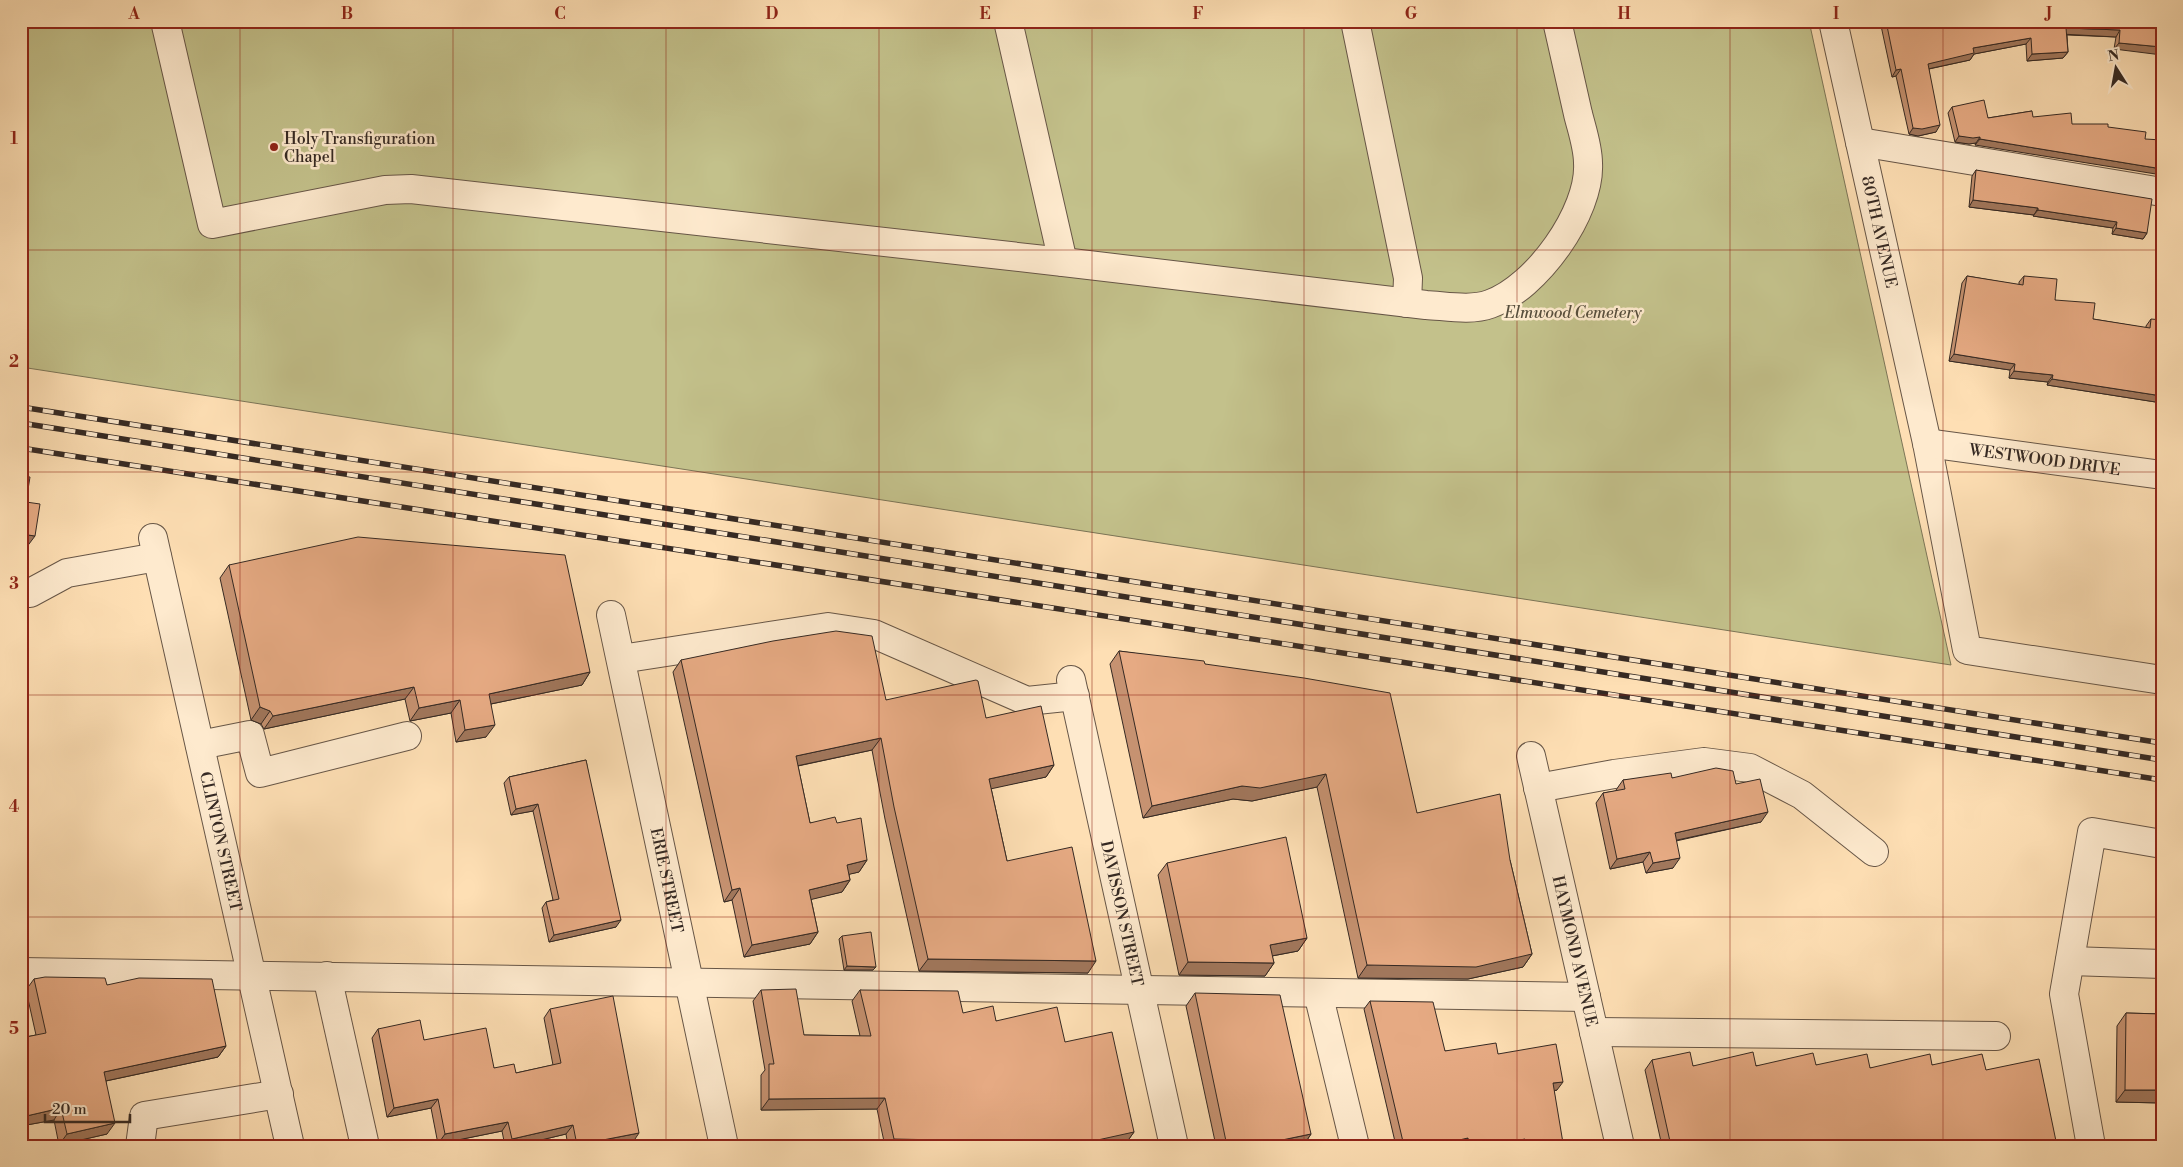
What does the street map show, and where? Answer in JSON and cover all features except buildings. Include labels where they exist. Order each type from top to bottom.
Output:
[{"type":"street","points":[[165,21],[212,224],[385,190],[411,189],[1063,262],[1407,303],[1464,307],[1488,305],[1502,299],[1536,272],[1559,243],[1570,224],[1585,188],[1588,161],[1558,21]]},
{"type":"street","points":[[1008,21],[1063,262]]},
{"type":"street","points":[[1354,21],[1408,278],[1407,303]]},
{"type":"street","name":"80TH AVENUE","points":[[1833,21],[1927,443],[1967,650],[2162,680]]},
{"type":"street","points":[[1860,142],[2162,192]]},
{"type":"street","name":"WESTWOOD DRIVE","points":[[1927,443],[2162,475]]},
{"type":"street","name":"CLINTON STREET","points":[[21,591],[30,593],[67,573],[155,547],[290,1146]]},
{"type":"street","name":"ERIE STREET","points":[[611,615],[724,1146]]},
{"type":"street","name":"DAVISSON STREET","points":[[620,659],[828,627],[874,634],[1027,701],[1073,688],[1174,1146]]},
{"type":"street","points":[[200,745],[250,735],[260,773],[407,736]]},
{"type":"street","name":"HAYMOND AVENUE","points":[[1531,756],[1620,1146]]},
{"type":"street","points":[[1538,788],[1614,774],[1704,762],[1750,768],[1802,795],[1874,852]]},
{"type":"street","points":[[2092,1146],[2064,994],[2092,832],[2162,844]]},
{"type":"street","points":[[2070,961],[2162,964]]},
{"type":"street","points":[[21,972],[251,974],[1586,997]]},
{"type":"street","points":[[327,976],[365,1146]]},
{"type":"street","points":[[1318,993],[1355,1146]]},
{"type":"street","points":[[1594,1032],[1996,1036]]},
{"type":"street","points":[[140,1146],[144,1116],[279,1094]]},
{"type":"green space","name":"Elmwood Cemetery","points":[[21,21],[1809,21],[1951,665],[21,367]]},
{"type":"railway","points":[[21,407],[2162,743]]},
{"type":"railway","points":[[21,423],[2162,760]]},
{"type":"railway","points":[[21,448],[2162,780]]},
{"type":"place","name":"Holy Transfiguration Chapel","points":[[274,147]]}]
